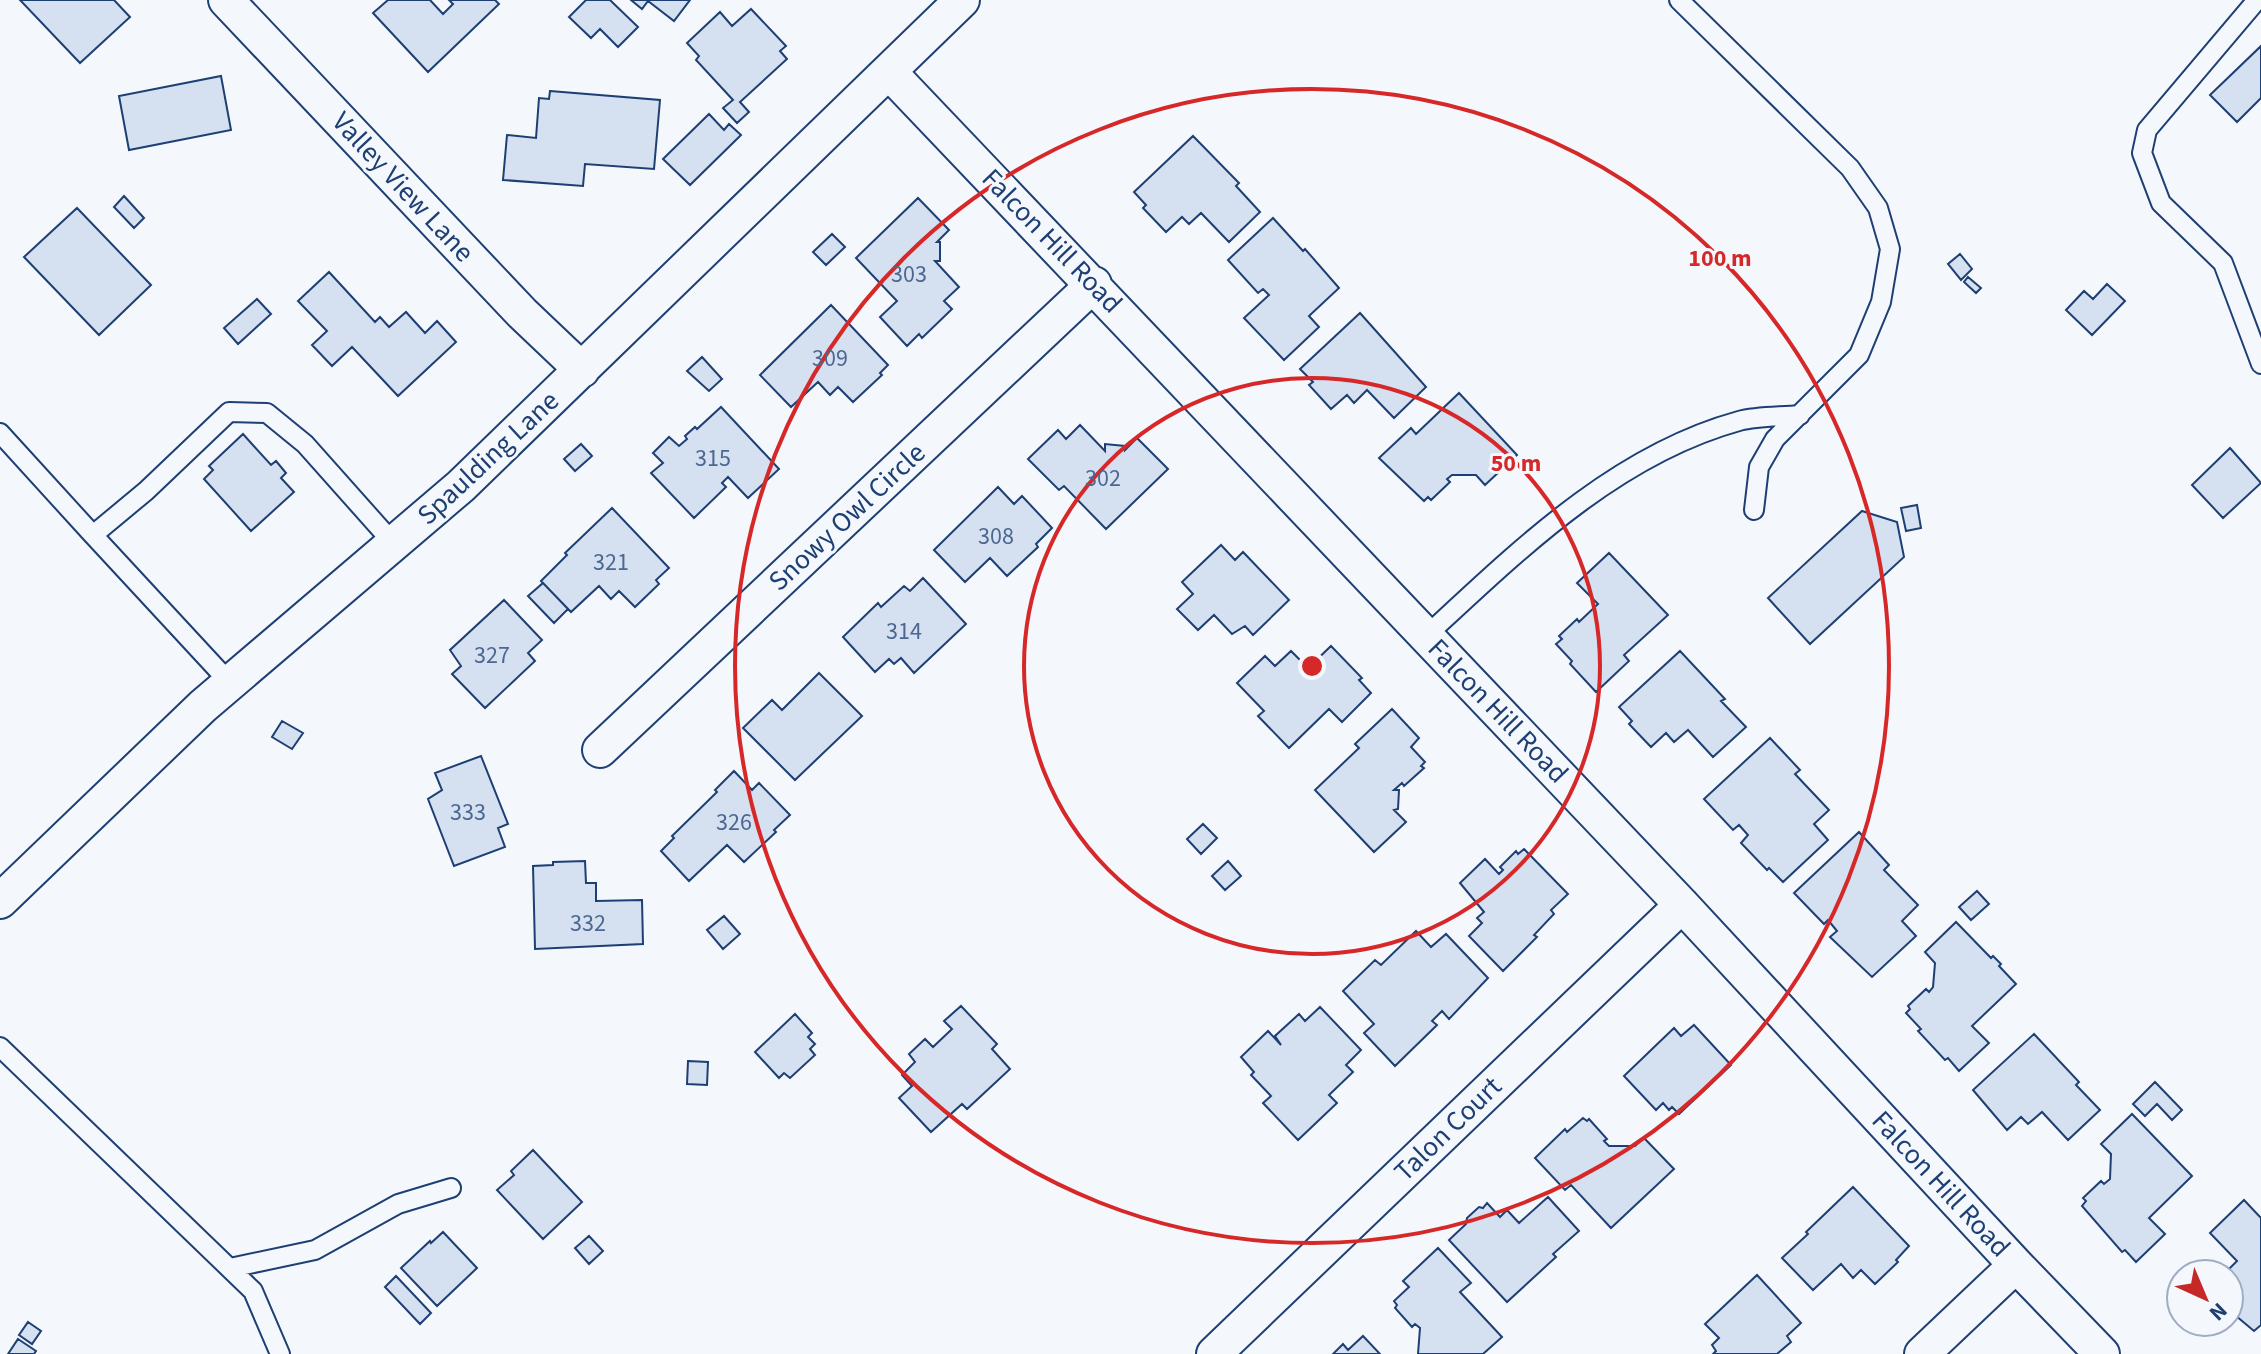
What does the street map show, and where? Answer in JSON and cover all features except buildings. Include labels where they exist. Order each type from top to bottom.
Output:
[{"type":"street","name":"Valley View Lane","points":[[226,0],[522,313],[582,370]]},
{"type":"street","name":"Spaulding Lane","points":[[0,901],[203,706],[461,486],[962,0]]},
{"type":"street","name":"Falcon Hill Road","points":[[890,73],[1682,905],[2102,1354]]},
{"type":"street","name":"Snowy Owl Circle","points":[[600,750],[1094,284]]},
{"type":"street","name":"Talon Court","points":[[1214,1354],[1682,905]]},
{"type":"street","points":[[1922,1354],[2016,1265]]},
{"type":"lane","points":[[1679,0],[1850,168],[1878,208],[1890,249],[1881,302],[1859,355],[1775,439],[1759,467],[1754,510]]},
{"type":"lane","points":[[2257,0],[2147,130],[2142,153],[2161,203],[2223,263],[2261,364]]},
{"type":"lane","points":[[93,535],[146,491],[229,412],[267,413],[305,444],[394,544]]},
{"type":"lane","points":[[1426,636],[1533,538],[1606,485],[1675,443],[1742,420],[1800,415]]},
{"type":"lane","points":[[0,433],[230,683]]},
{"type":"lane","points":[[0,1047],[253,1291],[280,1354]]},
{"type":"lane","points":[[230,1268],[315,1250],[398,1204],[451,1188]]}]
